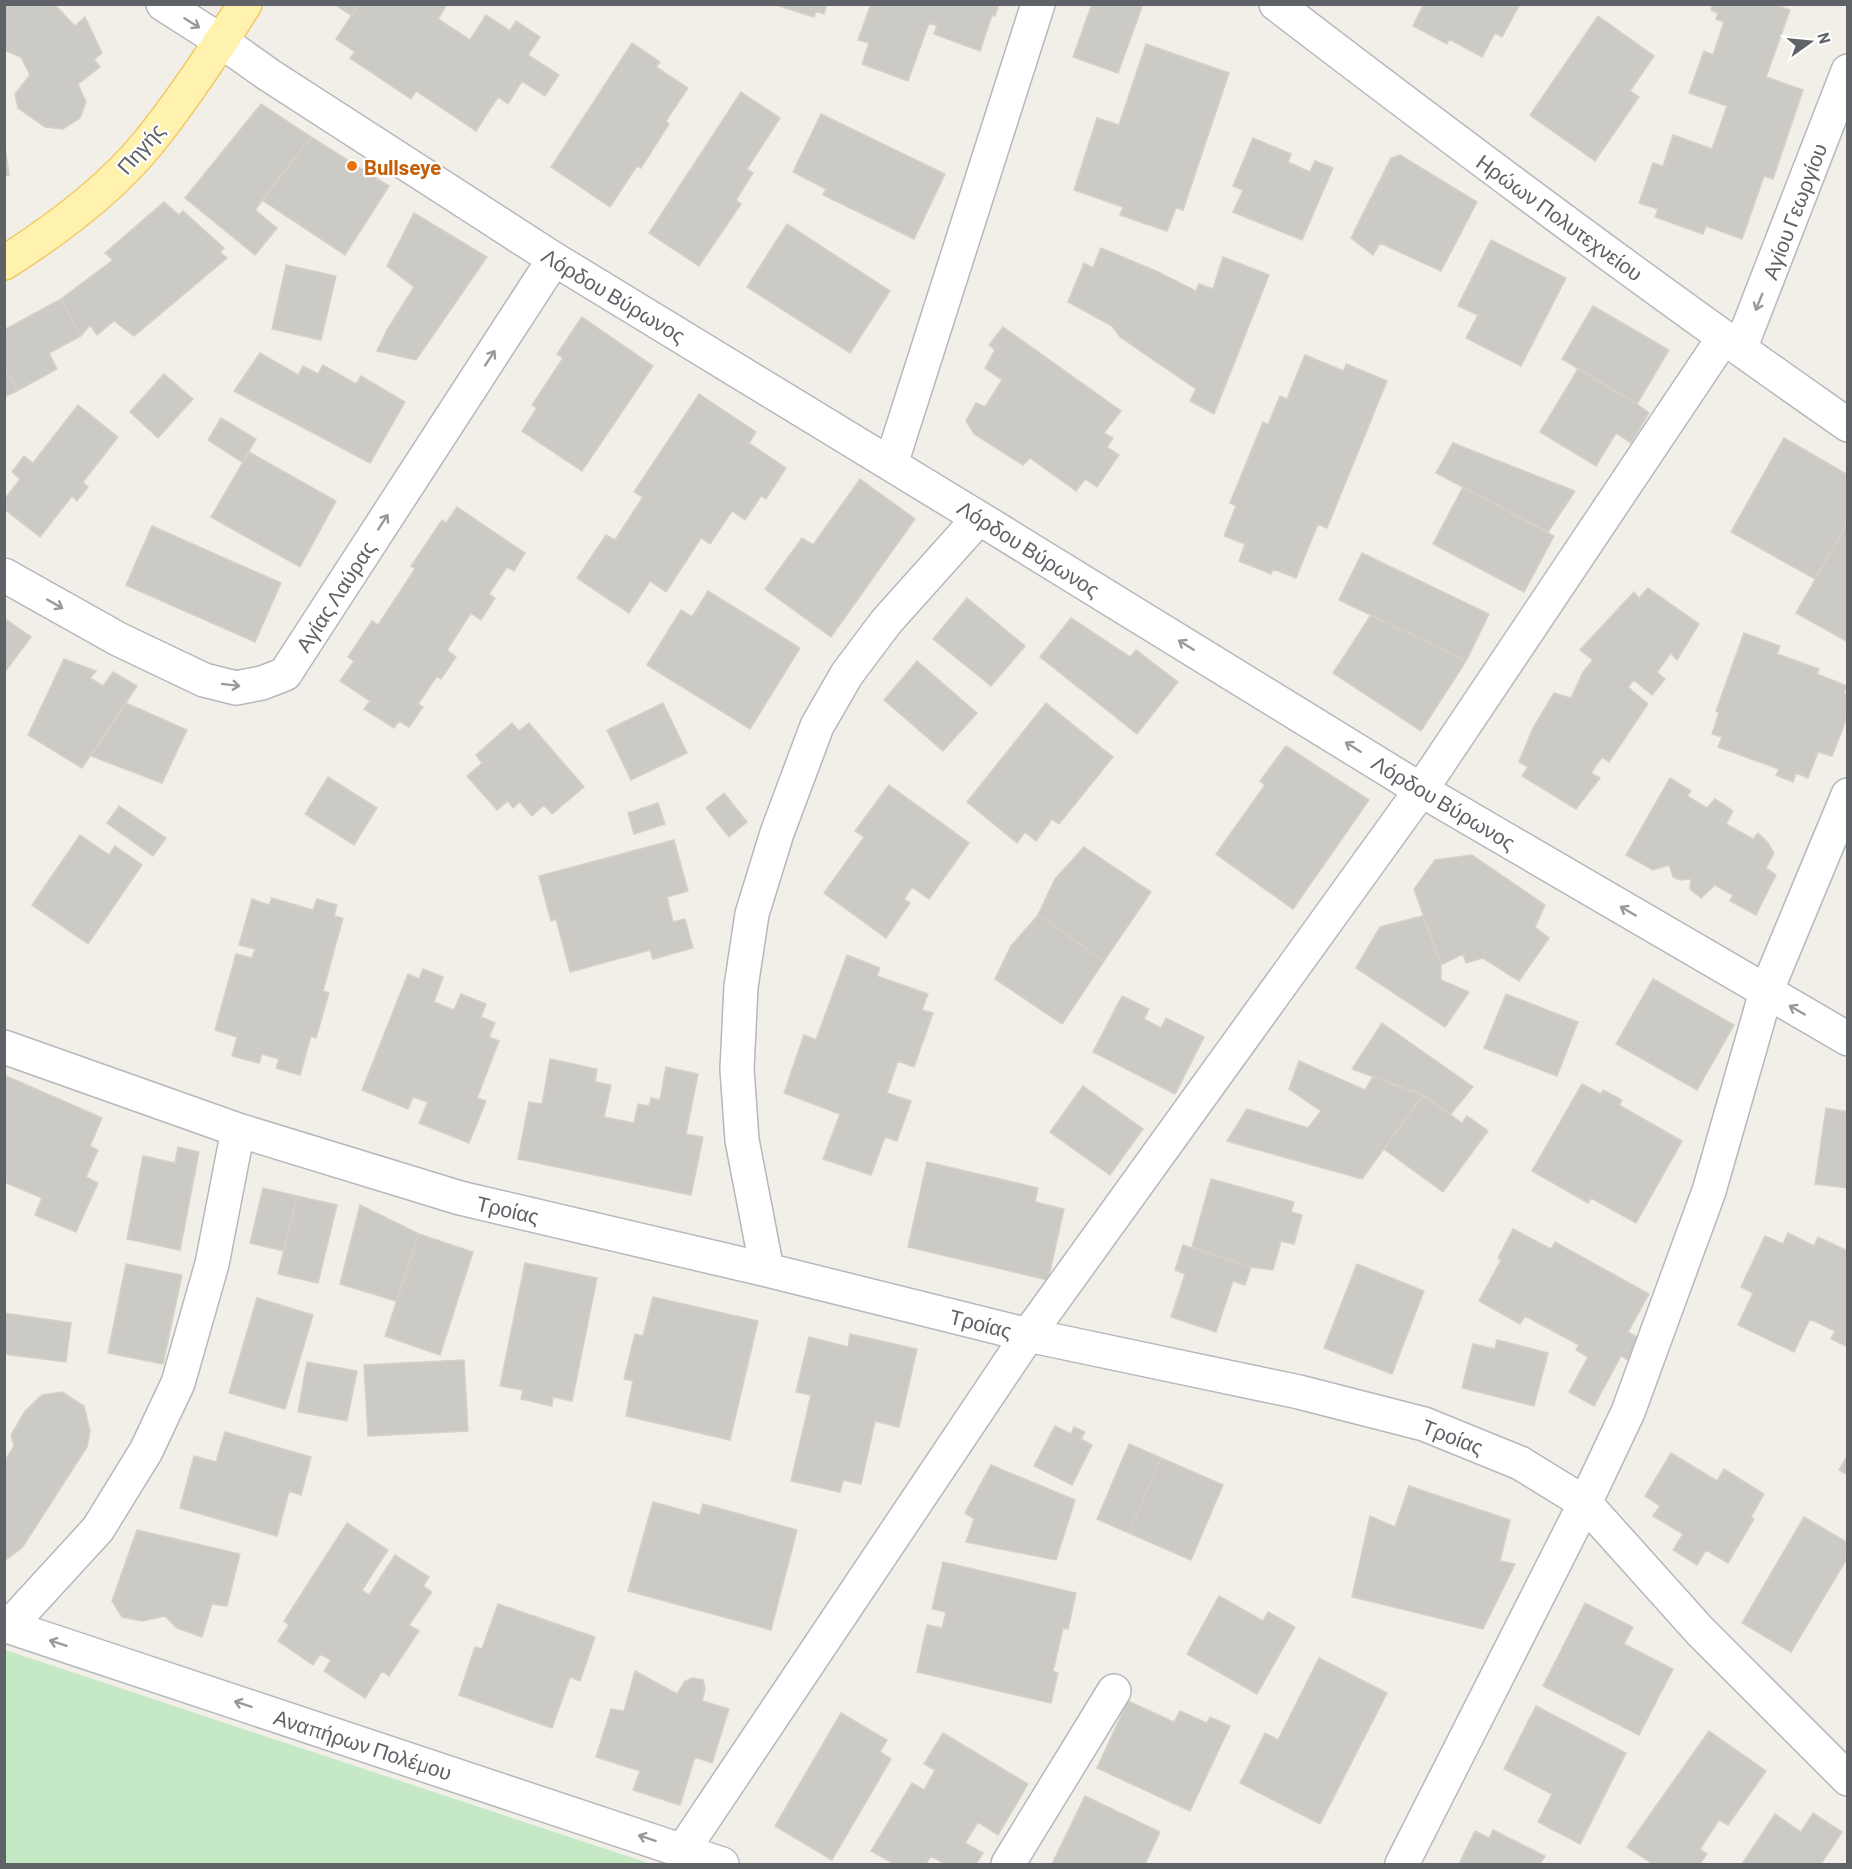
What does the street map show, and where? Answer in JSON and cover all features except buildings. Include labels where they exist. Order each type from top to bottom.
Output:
[{"type":"main road","name":"Πηγής","points":[[4,262],[69,219],[147,144],[245,4]]},
{"type":"street","name":"Λόρδου Βύρωνος","points":[[163,4],[554,259],[1421,790],[1848,1039]]},
{"type":"street","points":[[891,464],[1038,4]]},
{"type":"street","name":"Ηρώων Πολυτεχνείου","points":[[1276,4],[1443,132],[1848,425]]},
{"type":"street","name":"Αγίου Γεωργίου","points":[[683,1850],[1028,1335],[1421,790],[1732,343],[1848,71]]},
{"type":"street","name":"Αγίας Λαύρας","points":[[4,575],[118,639],[204,680],[236,688],[262,683],[285,674],[554,259]]},
{"type":"street","points":[[767,1270],[742,1140],[737,1069],[741,987],[752,914],[777,833],[817,726],[846,674],[886,622],[979,518]]},
{"type":"street","points":[[1402,1864],[1585,1503],[1628,1412],[1708,1191],[1766,992],[1848,795]]},
{"type":"street","name":"Τροίας","points":[[4,1047],[238,1130],[460,1198],[767,1270],[1028,1335],[1299,1392],[1424,1424],[1520,1463],[1585,1503],[1700,1631],[1848,1779]]},
{"type":"street","points":[[7,1626],[98,1529],[146,1451],[178,1383],[212,1264],[238,1130]]},
{"type":"street","name":"Αναπήρων Πολέμου","points":[[7,1626],[722,1864]]},
{"type":"street","points":[[1008,1864],[1114,1691]]},
{"type":"green space","points":[[5,1650],[651,1864],[5,1864]]},
{"type":"place","name":"Bullseye","points":[[352,166]]}]
